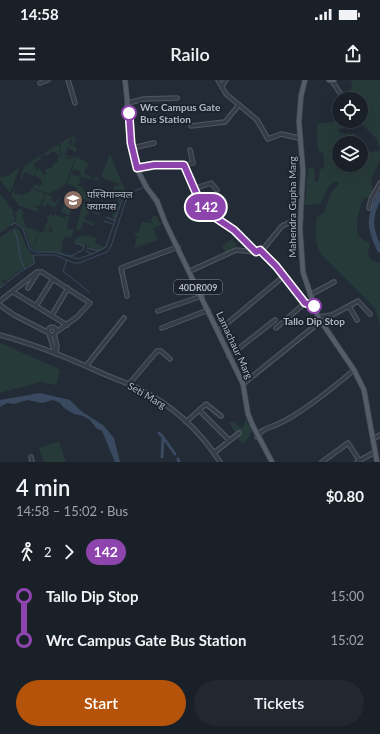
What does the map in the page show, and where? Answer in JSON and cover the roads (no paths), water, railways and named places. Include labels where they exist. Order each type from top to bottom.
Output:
[{"type":"main road","name":"Lamachaur Marg","points":[[125,80],[132,148],[137,168],[144,184],[158,201],[178,247],[243,384],[248,414],[257,437],[272,462]]},
{"type":"main road","name":"Mahendra Gupha Marg","points":[[305,80],[299,109],[299,138],[303,171],[301,216],[301,259],[303,272],[310,295],[320,319],[354,370],[364,390],[377,462]]},
{"type":"street","points":[[40,83],[48,80]]},
{"type":"street","points":[[68,80],[75,103]]},
{"type":"street","points":[[218,80],[226,94],[238,106],[257,120],[268,139],[281,134],[299,138]]},
{"type":"street","points":[[222,86],[226,80]]},
{"type":"street","points":[[332,80],[340,92]]},
{"type":"street","points":[[128,103],[144,99],[177,98]]},
{"type":"street","points":[[191,126],[225,122],[238,106]]},
{"type":"street","points":[[132,148],[154,143]]},
{"type":"street","points":[[137,168],[154,165],[184,165],[192,163],[190,150]]},
{"type":"street","points":[[184,165],[193,189],[213,216],[234,230],[258,251],[271,259],[305,303],[314,306]]},
{"type":"street","points":[[193,189],[211,183],[216,190]]},
{"type":"street","points":[[369,208],[371,199],[380,183]]},
{"type":"street","points":[[190,271],[236,250],[258,251],[264,248],[282,226],[301,216]]},
{"type":"street","points":[[127,296],[121,268],[178,247]]},
{"type":"street","points":[[38,271],[90,302],[84,311],[67,325],[52,334]]},
{"type":"street","points":[[28,288],[38,271]]},
{"type":"street","points":[[0,301],[38,271]]},
{"type":"street","points":[[218,331],[284,276]]},
{"type":"street","points":[[36,306],[53,279]]},
{"type":"street","points":[[310,295],[334,282]]},
{"type":"street","points":[[52,316],[68,288]]},
{"type":"street","points":[[13,292],[67,325]]},
{"type":"street","points":[[158,311],[202,296]]},
{"type":"street","points":[[243,384],[320,319],[332,316],[358,301],[370,314]]},
{"type":"street","points":[[276,328],[305,303]]},
{"type":"street","points":[[0,305],[14,315],[52,334],[57,346],[56,354]]},
{"type":"street","points":[[349,306],[357,320]]},
{"type":"street","points":[[162,328],[208,310]]},
{"type":"street","points":[[86,366],[124,318]]},
{"type":"street","points":[[229,356],[275,320]]},
{"type":"street","name":"Seti Marg","points":[[0,335],[56,354],[129,384],[155,397],[186,422],[205,441],[220,462]]},
{"type":"street","points":[[129,384],[157,351],[160,351],[170,359]]},
{"type":"street","points":[[257,437],[259,433],[291,417],[354,370]]},
{"type":"street","points":[[186,422],[206,404],[221,416]]},
{"type":"street","points":[[199,410],[229,440]]},
{"type":"street","points":[[214,453],[239,433]]},
{"type":"street","points":[[373,438],[380,435]]},
{"type":"street","points":[[322,462],[348,443],[358,461],[375,452]]},
{"type":"street","points":[[31,458],[32,462]]},
{"type":"water","points":[[40,393],[70,400],[81,411],[103,425],[114,438],[120,462],[115,462],[102,431],[96,428],[90,420],[83,416],[74,414],[64,408],[60,403],[53,400],[42,403],[27,400],[14,404],[7,403],[0,407],[0,400]]},
{"type":"waterway","points":[[125,97],[124,111],[129,142]]},
{"type":"waterway","points":[[141,181],[158,209]]},
{"type":"waterway","points":[[0,288],[20,272],[35,263],[33,259],[34,255],[55,255],[74,263],[79,263],[107,252],[111,246],[128,194],[144,187]]},
{"type":"waterway","points":[[380,194],[371,222],[373,234],[380,250]]},
{"type":"waterway","points":[[92,254],[106,247],[122,200]]},
{"type":"waterway","points":[[106,217],[115,221]]},
{"type":"waterway","points":[[104,221],[113,224]]},
{"type":"waterway","points":[[11,225],[15,223],[23,229],[30,249],[35,252],[54,252],[78,259],[92,254],[86,251]]},
{"type":"waterway","points":[[14,230],[20,258],[25,269]]},
{"type":"waterway","points":[[67,255],[72,256],[82,251],[84,246],[76,243]]},
{"type":"waterway","points":[[87,248],[98,251]]},
{"type":"waterway","points":[[67,260],[63,271],[89,292]]},
{"type":"waterway","points":[[159,433],[163,437],[162,457]]},
{"type":"waterway","points":[[163,437],[175,454]]},
{"type":"place","name":"Wrc Campus Gate Bus Station","points":[[129,113]]},
{"type":"place","name":"पश्‍चिमाञ्‍चल क्याम्पस","points":[[73,200]]},
{"type":"place","name":"Tallo Dip Stop","points":[[314,306]]}]
